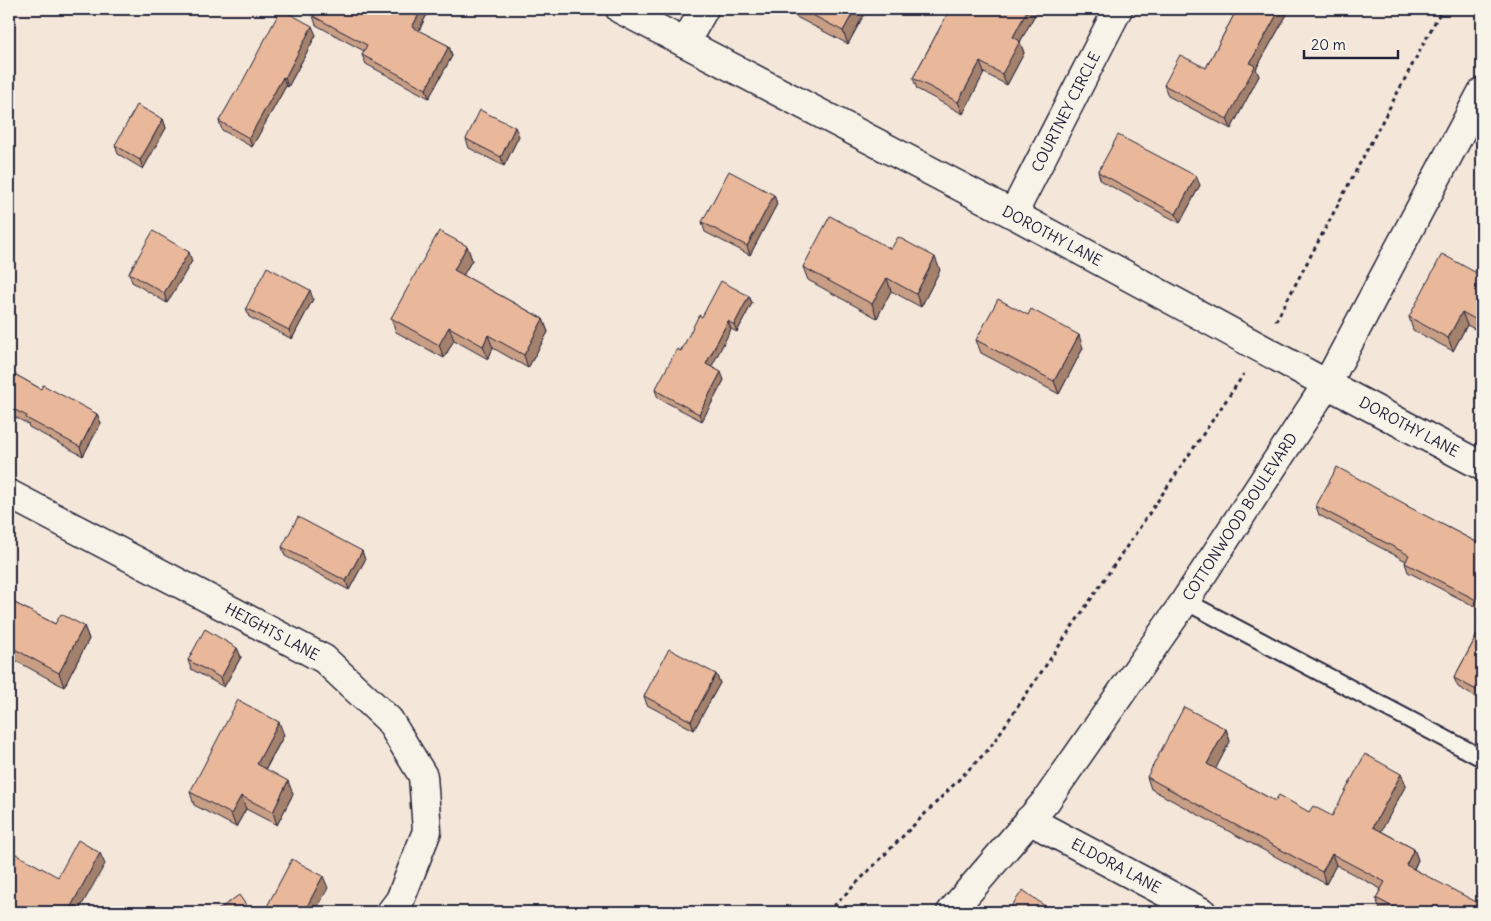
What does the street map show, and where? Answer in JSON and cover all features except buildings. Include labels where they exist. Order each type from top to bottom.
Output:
[{"type":"street","name":"DOROTHY LANE","points":[[620,9],[1013,214],[1261,349],[1482,466]]},
{"type":"street","points":[[685,43],[704,9]]},
{"type":"street","name":"COURTNEY CIRCLE","points":[[1013,214],[1118,9]]},
{"type":"street","name":"COTTONWOOD BOULEVARD","points":[[951,912],[1046,801],[1185,601],[1327,384],[1482,92]]},
{"type":"street","name":"HEIGHTS LANE","points":[[9,494],[324,659],[389,720],[423,776],[427,831],[400,900],[391,912]]},
{"type":"street","name":"ELDORA LANE","points":[[1029,820],[1202,912]]},
{"type":"lane","points":[[1185,601],[1482,758]]},
{"type":"path","points":[[828,912],[989,749],[1261,349],[1442,9]]}]
